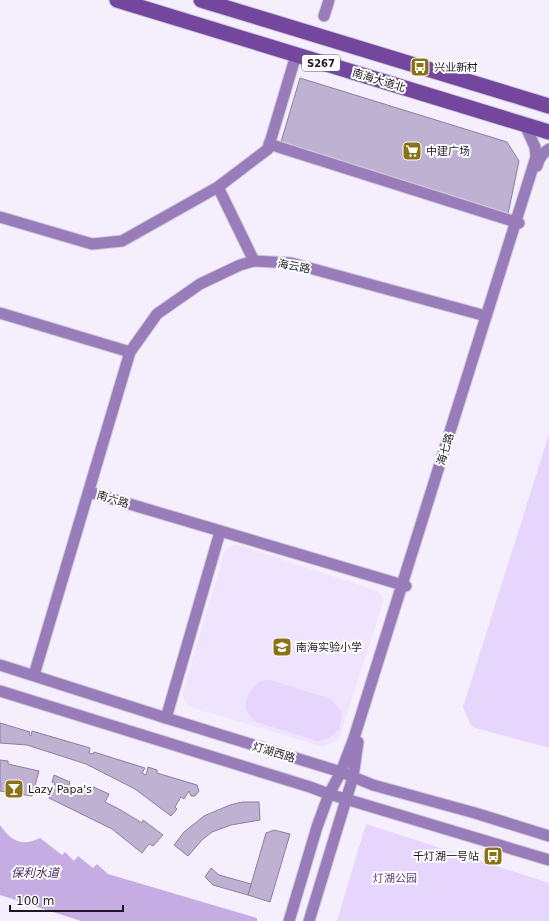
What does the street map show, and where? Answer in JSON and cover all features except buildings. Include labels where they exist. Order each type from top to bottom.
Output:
[{"type":"highway","name":"南海大道北","points":[[117,0],[549,132]]},
{"type":"highway","name":"S267","points":[[201,0],[549,106]]},
{"type":"main road","points":[[324,16],[329,0]]},
{"type":"main road","points":[[0,217],[92,244],[122,241],[218,187],[268,149],[296,55]]},
{"type":"main road","name":"海七路","points":[[289,921],[317,827],[329,794],[341,772],[354,738],[404,586],[517,223],[536,158],[535,147],[524,125]]},
{"type":"main road","points":[[269,144],[517,223]]},
{"type":"main road","name":"海七路","points":[[310,921],[353,777],[358,741],[486,316],[539,160],[549,149]]},
{"type":"main road","points":[[218,187],[254,261]]},
{"type":"main road","name":"海云路","points":[[130,352],[158,314],[200,284],[240,265],[254,261],[291,263],[486,316]]},
{"type":"main road","points":[[0,313],[130,352]]},
{"type":"main road","name":"南六路","points":[[130,352],[89,492],[404,586]]},
{"type":"main road","points":[[34,675],[89,492]]},
{"type":"main road","points":[[166,718],[220,532]]},
{"type":"main road","name":"灯湖西路","points":[[0,665],[341,772],[373,785],[475,813],[549,836]]},
{"type":"main road","name":"灯湖西路","points":[[0,691],[329,794],[549,860]]},
{"type":"shaded area","name":"南海实验小学","points":[[235,544],[378,591],[384,599],[339,739],[323,747],[188,706],[182,695],[225,550]]},
{"type":"green space","points":[[549,434],[549,748],[472,727],[463,707]]},
{"type":"green space","points":[[270,680],[331,699],[341,711],[339,729],[328,739],[317,741],[256,722],[246,709],[247,697],[258,683]]},
{"type":"green space","name":"灯湖公园","points":[[366,824],[549,883],[549,921],[337,921]]},
{"type":"water","name":"保利水道","points":[[0,825],[8,835],[17,841],[28,842],[40,838],[62,855],[65,852],[74,861],[78,856],[93,868],[97,864],[108,874],[257,918],[257,921],[81,921],[0,895]]},
{"type":"place","name":"兴业新村","points":[[420,67]]},
{"type":"place","name":"中建广场","points":[[412,151]]},
{"type":"place","name":"南海实验小学","points":[[282,647]]},
{"type":"place","name":"Lazy Papa's","points":[[14,789]]},
{"type":"place","name":"千灯湖一号站","points":[[493,856]]}]
